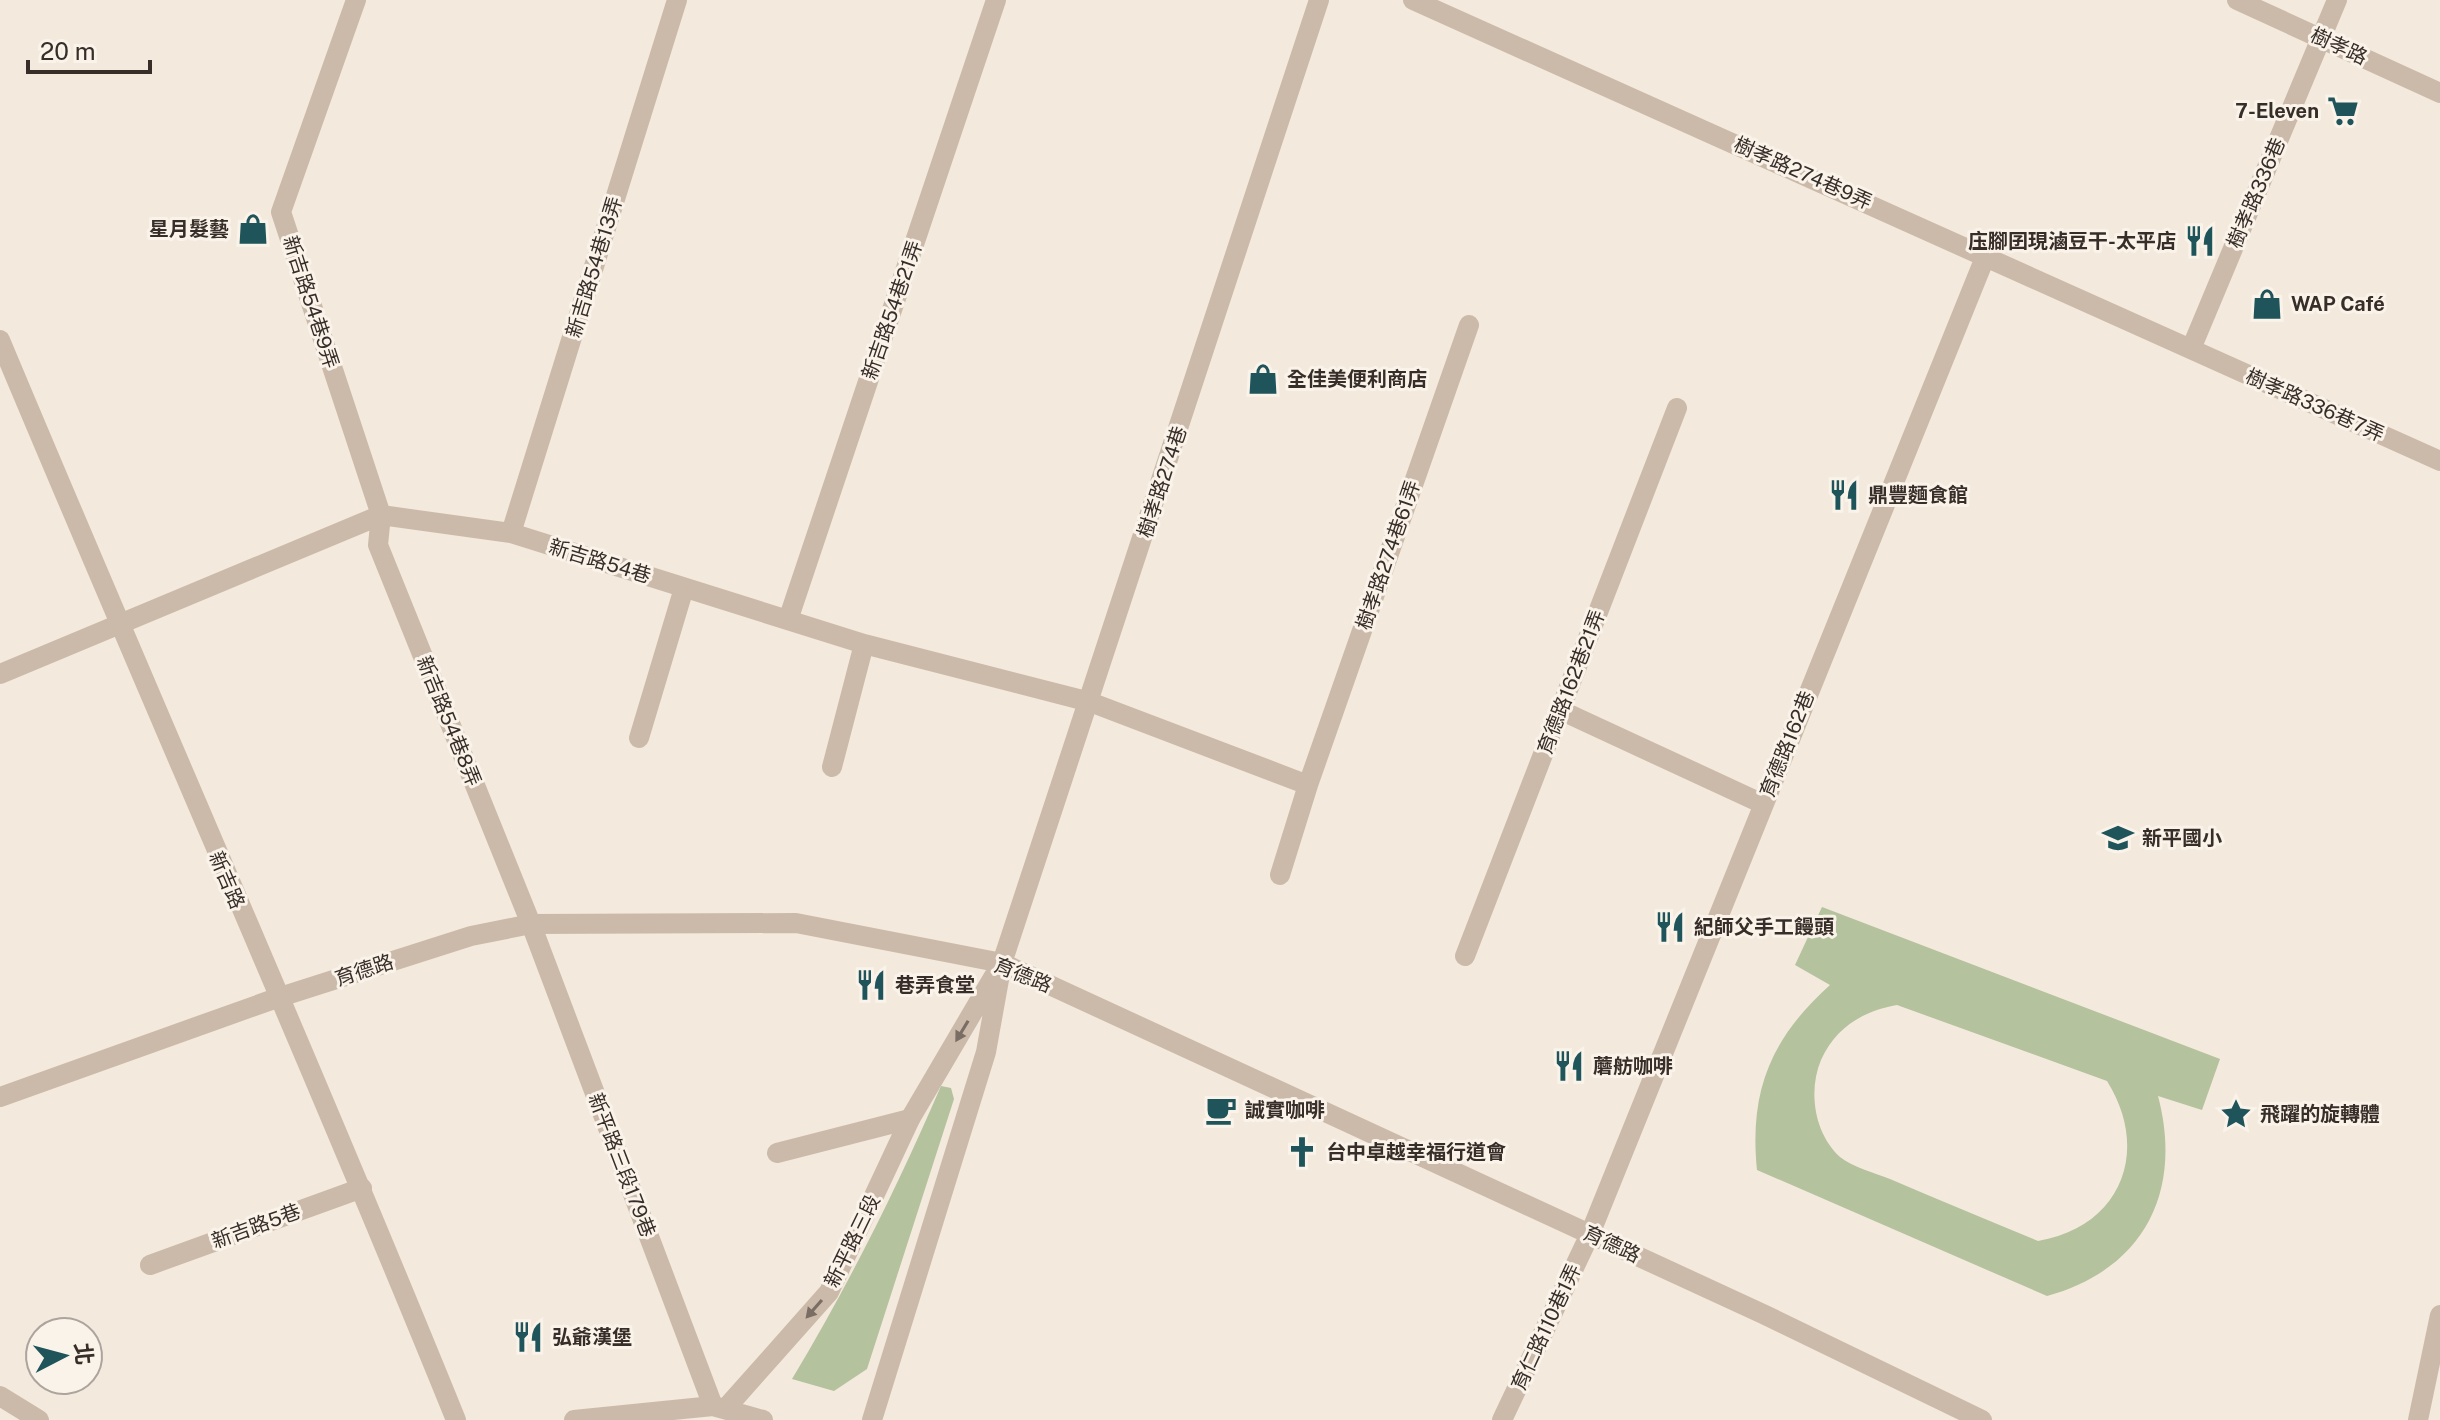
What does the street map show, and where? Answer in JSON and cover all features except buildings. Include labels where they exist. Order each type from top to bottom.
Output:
[{"type":"street","name":"新吉路54巷9弄","points":[[356,0],[281,212],[381,515]]},
{"type":"street","name":"新吉路54巷13弄","points":[[511,533],[677,0]]},
{"type":"street","name":"新吉路54巷21弄","points":[[788,620],[996,0]]},
{"type":"street","name":"樹孝路274巷","points":[[1002,963],[1319,0]]},
{"type":"street","name":"樹孝路274巷9弄","points":[[1413,0],[2191,349]]},
{"type":"street","name":"樹孝路","points":[[2237,0],[2440,93]]},
{"type":"street","name":"樹孝路336巷","points":[[2191,349],[2337,0]]},
{"type":"street","name":"育德路162巷","points":[[1590,1234],[1986,255]]},
{"type":"street","name":"樹孝路274巷61弄","points":[[1280,875],[1308,785],[1469,325]]},
{"type":"street","name":"新吉路","points":[[0,340],[277,998],[362,1188],[456,1420]]},
{"type":"street","name":"樹孝路336巷7弄","points":[[2191,349],[2440,461]]},
{"type":"street","name":"育德路162巷21弄","points":[[1465,956],[1677,408]]},
{"type":"street","name":"新吉路54巷","points":[[381,515],[511,533],[864,644],[1090,702]]},
{"type":"street","points":[[0,674],[381,515]]},
{"type":"street","name":"新吉路54巷8弄","points":[[381,515],[378,545],[531,924]]},
{"type":"street","points":[[639,738],[684,588]]},
{"type":"street","points":[[832,767],[864,644]]},
{"type":"street","points":[[1090,702],[1308,785]]},
{"type":"street","points":[[1560,710],[1763,804]]},
{"type":"street","name":"育德路","points":[[0,1097],[277,998],[471,936],[531,924],[796,923],[1002,963],[1590,1234],[1982,1420]]},
{"type":"street","name":"新平路三段179巷","points":[[531,924],[720,1407]]},
{"type":"street","points":[[872,1420],[986,1052],[1002,963]]},
{"type":"street","name":"新平路三段","points":[[720,1407],[829,1292],[910,1119],[1002,963]]},
{"type":"street","points":[[777,1153],[910,1119]]},
{"type":"street","name":"新吉路5巷","points":[[150,1265],[362,1188]]},
{"type":"street","name":"育仁路110巷1弄","points":[[1502,1420],[1590,1234]]},
{"type":"street","points":[[2418,1420],[2440,1315]]},
{"type":"street","points":[[0,1396],[39,1420]]},
{"type":"street","points":[[574,1420],[720,1407],[763,1420]]},
{"type":"green space","points":[[1822,907],[2220,1059],[2202,1110],[2158,1096],[2165,1164],[2160,1194],[2149,1222],[2132,1246],[2109,1267],[2081,1284],[2047,1296],[1757,1170],[1757,1115],[1768,1068],[1793,1025],[1830,985],[1795,965]],"holes":[[[1897,1005],[2107,1081],[2120,1107],[2126,1134],[2126,1159],[2120,1182],[2108,1203],[2090,1220],[2067,1233],[2038,1241],[1845,1161],[1824,1136],[1814,1098],[1817,1072],[1834,1038],[1862,1016]]]},
{"type":"green space","points":[[941,1086],[951,1088],[954,1099],[867,1369],[834,1391],[792,1379],[871,1235]]},
{"type":"place","name":"7-Eleven","points":[[2343,111]]},
{"type":"place","name":"星月髮藝","points":[[253,229]]},
{"type":"place","name":"庒腳囝現滷豆干-太平店","points":[[2200,241]]},
{"type":"place","name":"WAP Café","points":[[2267,304]]},
{"type":"place","name":"全佳美便利商店","points":[[1263,379]]},
{"type":"place","name":"鼎豐麵食館","points":[[1844,495]]},
{"type":"place","name":"新平國小","points":[[2118,838]]},
{"type":"place","name":"紀師父手工饅頭","points":[[1670,927]]},
{"type":"place","name":"巷弄食堂","points":[[871,985]]},
{"type":"place","name":"蘑舫咖啡","points":[[1569,1066]]},
{"type":"place","name":"誠實咖啡","points":[[1221,1110]]},
{"type":"place","name":"飛躍的旋轉體","points":[[2236,1114]]},
{"type":"place","name":"台中卓越幸福行道會","points":[[1302,1152]]},
{"type":"place","name":"弘爺漢堡","points":[[528,1337]]}]
